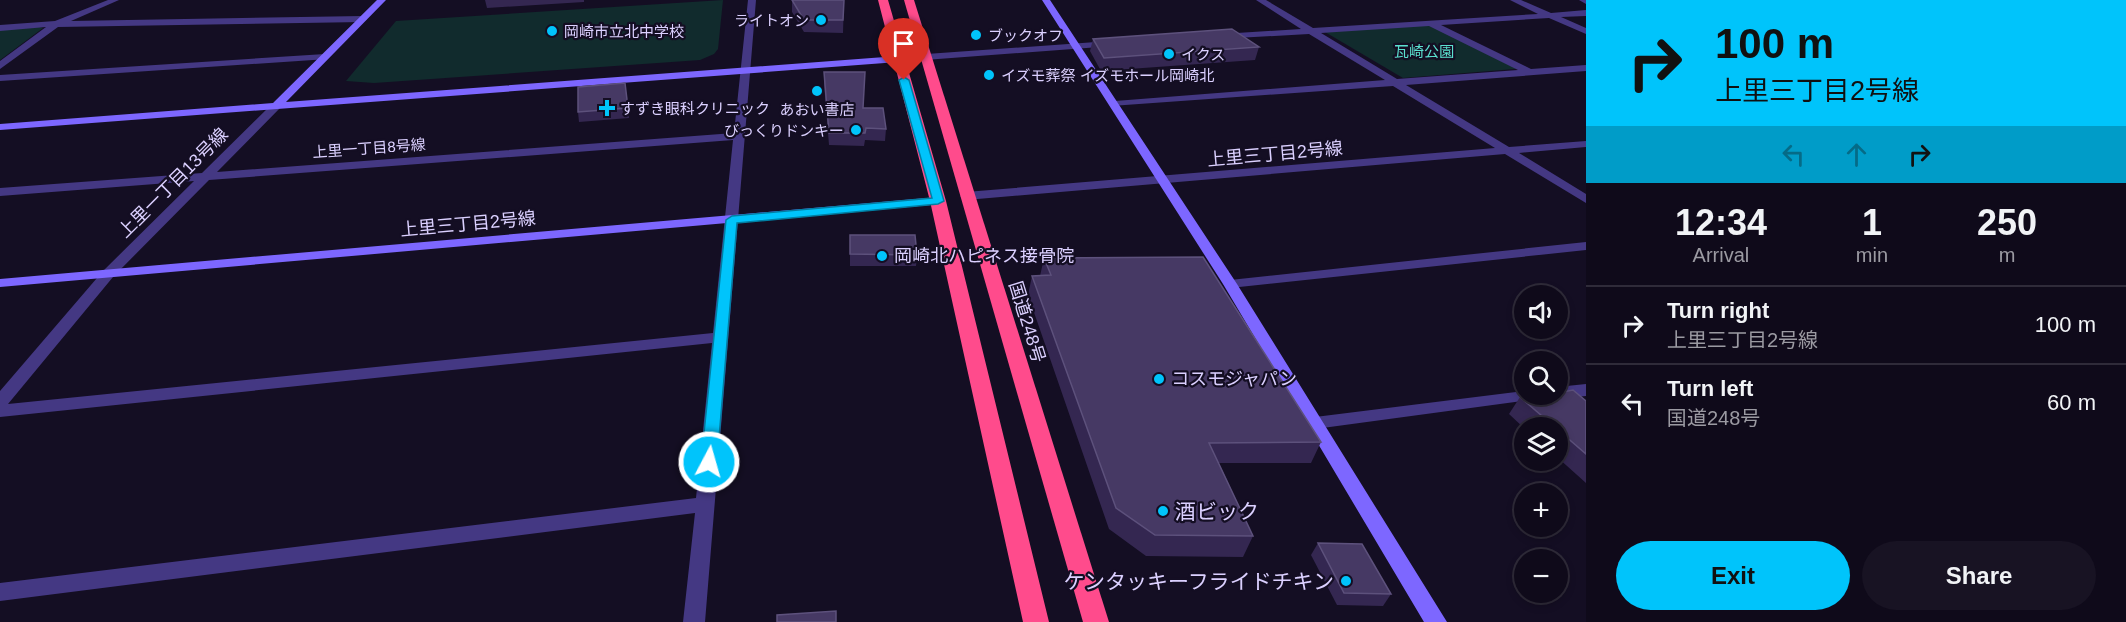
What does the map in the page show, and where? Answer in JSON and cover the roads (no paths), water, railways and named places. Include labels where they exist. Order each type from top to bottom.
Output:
[{"type":"highway","points":[[883,0],[938,201],[1036,622]]},
{"type":"highway","name":"国道248号","points":[[909,0],[966,196],[1096,622]]},
{"type":"street","points":[[0,66],[56,24],[115,0]]},
{"type":"street","name":"上里一丁目13号線","points":[[0,402],[108,274],[382,0]]},
{"type":"street","points":[[694,622],[752,0]]},
{"type":"street","points":[[1046,0],[1230,284],[1436,622]]},
{"type":"street","points":[[1260,0],[1586,199]]},
{"type":"street","points":[[1514,0],[1586,31]]},
{"type":"street","points":[[1216,37],[1586,13]]},
{"type":"street","points":[[0,28],[56,24],[363,19]]},
{"type":"street","points":[[1431,23],[1529,72]]},
{"type":"street","points":[[0,127],[1122,43]]},
{"type":"street","points":[[0,78],[325,57]]},
{"type":"street","points":[[1115,104],[1586,68]]},
{"type":"street","name":"上里一丁目8号線","points":[[0,192],[740,136]]},
{"type":"street","name":"上里三丁目2号線","points":[[966,196],[1164,179],[1182,180],[1586,144]]},
{"type":"street","name":"上里三丁目2号線","points":[[0,283],[938,201]]},
{"type":"street","points":[[1230,284],[1586,246]]},
{"type":"street","points":[[0,411],[722,337]]},
{"type":"street","points":[[1568,392],[1586,390]]},
{"type":"street","points":[[1315,423],[1514,398]]},
{"type":"street","points":[[0,592],[705,504]]},
{"type":"place","name":"ライトオン","points":[[821,20]]},
{"type":"place","name":"岡崎市立北中学校","points":[[552,31]]},
{"type":"place","name":"ブックオフ","points":[[976,35]]},
{"type":"place","name":"イクス","points":[[1169,54]]},
{"type":"place","name":"イズモ葬祭 イズモホール岡崎北","points":[[989,75]]},
{"type":"place","name":"あおい書店","points":[[817,91]]},
{"type":"place","name":"すずき眼科クリニック","points":[[607,108]]},
{"type":"place","name":"びっくりドンキー","points":[[856,130]]},
{"type":"place","name":"岡崎北ハピネス接骨院","points":[[882,256]]},
{"type":"place","name":"コスモジャパン","points":[[1159,379]]},
{"type":"place","name":"酒ビック","points":[[1163,511]]},
{"type":"place","name":"ケンタッキーフライドチキン","points":[[1346,581]]},
{"type":"park label","name":"瓦崎公園","points":[[1424,51]]}]
